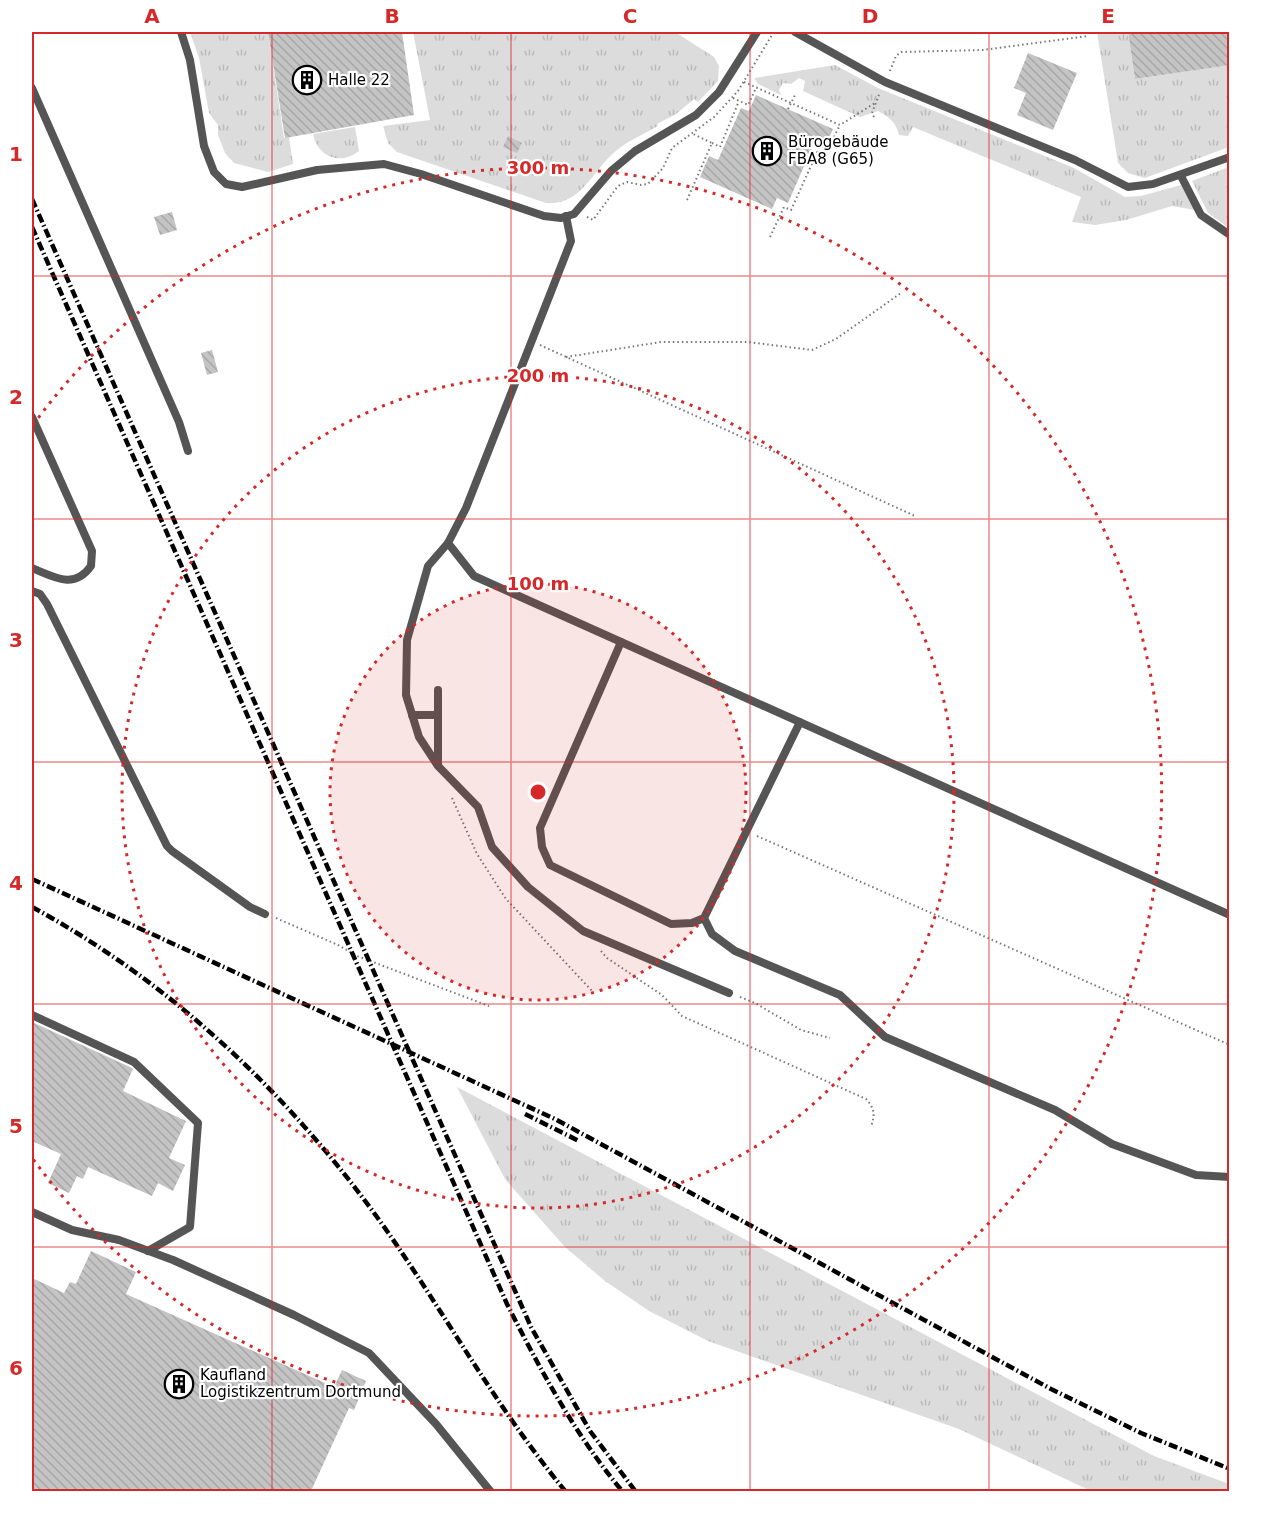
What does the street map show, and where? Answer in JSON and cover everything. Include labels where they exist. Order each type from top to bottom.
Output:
[{"type":"lane","points":[[181,32],[190,60],[204,146],[214,172],[226,184],[242,187],[317,170],[384,164],[422,174],[544,216],[567,216],[576,212],[611,171],[635,151],[696,115],[719,92],[757,32]]},
{"type":"lane","points":[[795,32],[806,34],[885,82],[1075,160],[1128,187],[1153,184],[1181,176],[1230,157]]},
{"type":"lane","points":[[32,88],[179,422],[188,451]]},
{"type":"lane","points":[[1181,176],[1201,215],[1230,235]]},
{"type":"lane","points":[[567,216],[571,241],[532,342],[466,508],[448,543],[428,566],[407,640],[406,695],[419,737],[438,766],[478,807],[492,847],[528,887],[583,931],[729,993]]},
{"type":"lane","points":[[32,417],[92,551],[91,566],[77,579],[65,581],[32,568]]},
{"type":"lane","points":[[448,543],[474,576],[1230,915]]},
{"type":"lane","points":[[32,591],[40,594],[47,604],[167,846],[250,907],[265,914]]},
{"type":"lane","points":[[621,642],[540,828],[542,847],[550,865],[671,924],[692,923],[704,918],[800,722]]},
{"type":"lane","points":[[438,690],[438,766]]},
{"type":"lane","points":[[412,715],[438,715]]},
{"type":"lane","points":[[704,918],[712,934],[735,951],[840,995],[885,1037],[1055,1110],[1112,1144],[1196,1175],[1230,1177]]},
{"type":"lane","points":[[32,1015],[134,1062],[198,1123],[190,1227],[148,1251]]},
{"type":"lane","points":[[32,1212],[72,1230],[119,1240],[148,1251],[294,1314],[369,1353],[436,1424],[491,1491]]},
{"type":"path","points":[[576,212],[593,220],[618,186],[627,182],[648,184],[663,168],[672,148],[694,134],[714,117],[744,82],[772,35]]},
{"type":"path","points":[[874,117],[872,113],[875,103],[896,56],[901,52],[983,50],[1088,36]]},
{"type":"path","points":[[744,82],[840,125]]},
{"type":"path","points":[[735,99],[748,105],[756,88]]},
{"type":"path","points":[[788,109],[796,93]]},
{"type":"path","points":[[683,122],[694,134],[720,147],[739,101]]},
{"type":"path","points":[[828,149],[840,125],[875,103]]},
{"type":"path","points":[[687,200],[712,143]]},
{"type":"path","points":[[770,237],[784,207],[791,210],[820,146],[846,157]]},
{"type":"path","points":[[566,357],[661,342],[748,342],[812,350],[836,339],[901,293]]},
{"type":"path","points":[[532,342],[915,516]]},
{"type":"path","points":[[451,795],[477,854],[506,899],[593,992]]},
{"type":"path","points":[[746,831],[1230,1045]]},
{"type":"path","points":[[265,914],[338,945],[357,956],[489,1006]]},
{"type":"path","points":[[583,931],[607,958],[662,995],[682,1016],[866,1099],[873,1107],[875,1115],[870,1127]]},
{"type":"path","points":[[729,993],[755,1003],[801,1030],[830,1038]]},
{"type":"green space","points":[[190,32],[268,32],[284,138],[289,137],[293,164],[268,172],[234,163],[225,153],[218,135],[218,125],[209,113],[199,58]]},
{"type":"green space","points":[[413,32],[675,32],[714,57],[719,66],[718,81],[698,102],[694,99],[676,114],[657,124],[658,126],[621,147],[611,155],[579,192],[559,202],[546,203],[397,152],[388,143],[383,126],[430,120]]},
{"type":"green space","points":[[1097,32],[1128,32],[1135,79],[1229,65],[1229,147],[1145,178],[1128,173],[1118,163]]},
{"type":"green space","points":[[835,65],[878,88],[1074,168],[1125,197],[1141,196],[1181,185],[1195,210],[1172,206],[1126,220],[1095,225],[1072,222],[1081,197],[913,127],[908,136],[899,135],[894,123],[882,113],[878,111],[860,117],[803,91],[805,81],[799,78],[791,84],[783,83],[779,90],[781,95],[758,84],[754,78]]},
{"type":"green space","points":[[355,127],[359,151],[344,158],[331,157],[325,153],[313,134]]},
{"type":"green space","points":[[1230,167],[1229,228],[1208,213],[1192,181]]},
{"type":"green space","points":[[457,1087],[1154,1456],[1229,1484],[1229,1491],[1091,1491],[959,1429],[708,1341],[649,1311],[605,1281],[565,1247],[505,1179]]},
{"type":"building","points":[[268,32],[402,32],[414,115],[285,138]]},
{"type":"building","points":[[1128,32],[1230,32],[1230,65],[1135,79]]},
{"type":"building","points":[[1028,53],[1077,73],[1053,130],[1017,115],[1026,93],[1014,88]]},
{"type":"building","name":"Bürogebäude FBA8 (G65)","points":[[756,95],[833,129],[826,145],[815,141],[788,203],[777,198],[772,209],[700,177],[709,156],[718,160],[741,108],[749,111]]},
{"type":"building","points":[[508,136],[522,143],[517,153],[503,147]]},
{"type":"building","points":[[172,212],[177,230],[160,235],[154,217]]},
{"type":"building","points":[[212,350],[218,372],[207,375],[201,353]]},
{"type":"building","points":[[32,1022],[130,1067],[133,1069],[123,1091],[186,1121],[169,1158],[185,1165],[173,1191],[158,1183],[152,1196],[88,1167],[83,1179],[77,1176],[69,1193],[48,1183],[61,1154],[32,1141]]},
{"type":"building","name":"Kaufland Logistikzentrum Dortmund","points":[[91,1251],[136,1272],[126,1294],[334,1387],[342,1370],[366,1381],[354,1410],[349,1408],[311,1491],[32,1491],[32,1278],[64,1293],[70,1282],[76,1284]]},
{"type":"railway","points":[[32,199],[531,1327],[590,1431],[636,1492]]},
{"type":"railway","points":[[32,227],[507,1304],[574,1425],[623,1492]]},
{"type":"railway","points":[[32,879],[555,1119],[1051,1389],[1141,1433],[1230,1469]]},
{"type":"railway","points":[[32,907],[84,938],[134,972],[228,1048],[271,1091],[351,1182],[387,1231],[495,1396],[566,1492]]},
{"type":"railway","points":[[525,1114],[579,1141]]},
{"type":"place","name":"Halle 22","points":[[307,80]]},
{"type":"place","name":"Bürogebäude FBA8 (G65)","points":[[767,151]]},
{"type":"place","name":"Kaufland Logistikzentrum Dortmund","points":[[179,1384]]}]
